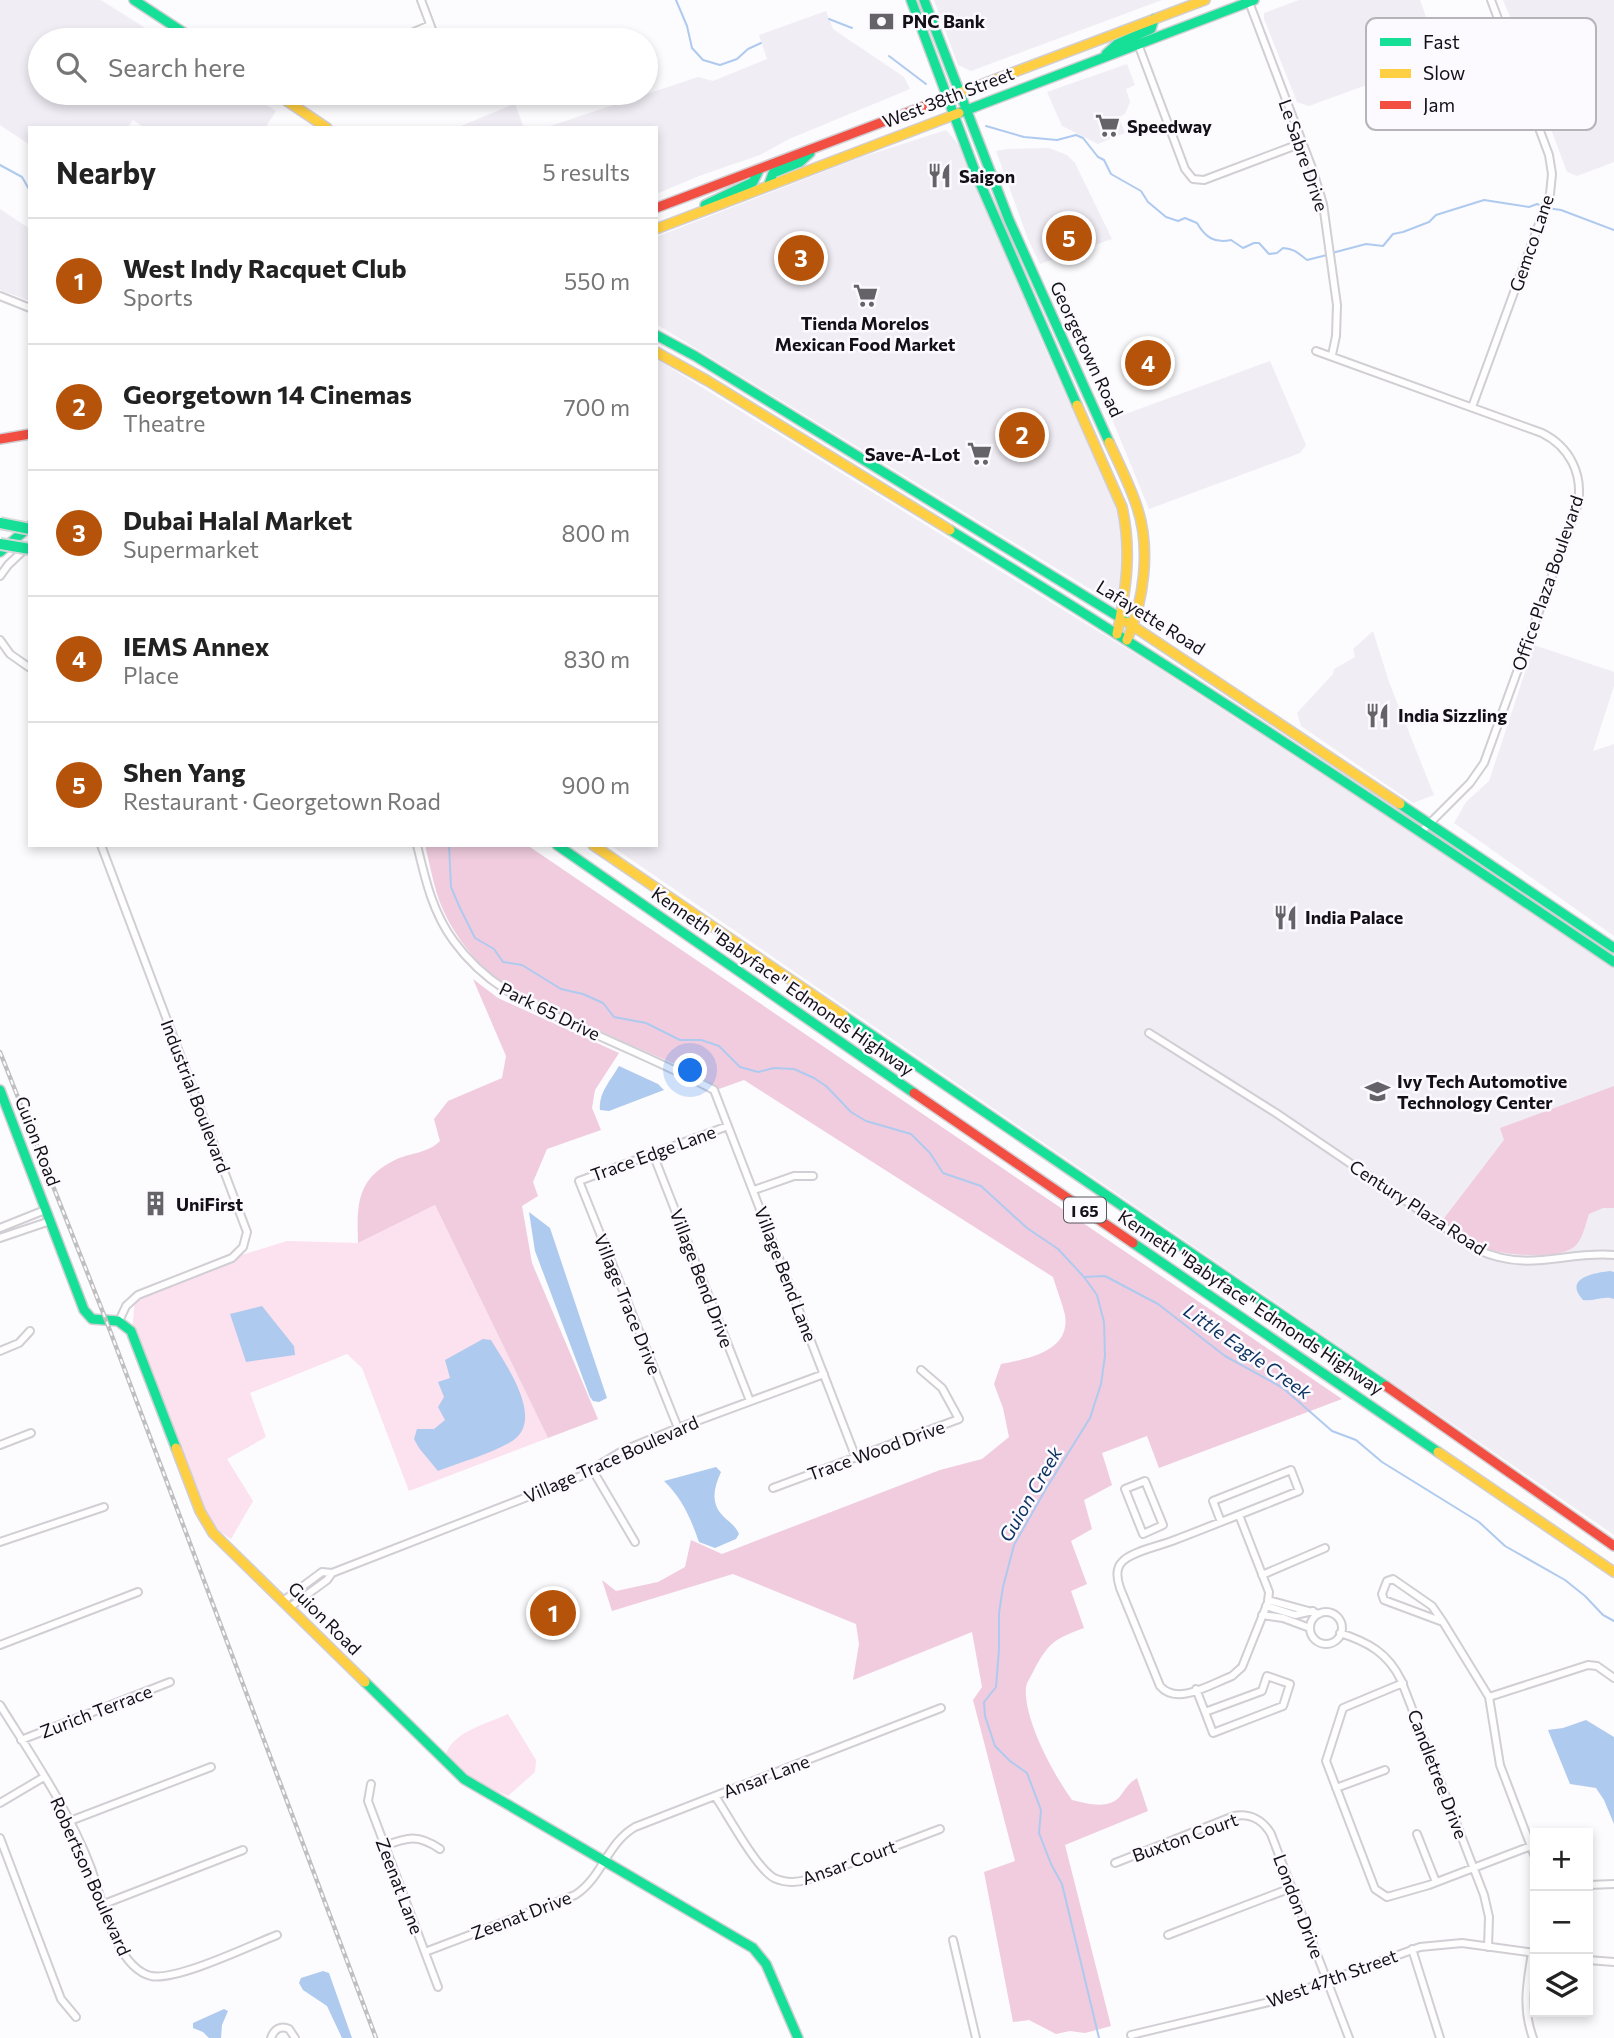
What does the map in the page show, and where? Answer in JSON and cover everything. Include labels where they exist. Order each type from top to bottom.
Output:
[{"type":"main road","points":[[134,0],[177,28]]},
{"type":"main road","name":"Georgetown Road","points":[[911,0],[1005,242],[1122,507],[1128,531],[1130,559],[1128,584],[1120,618],[1122,637]]},
{"type":"main road","name":"Georgetown Road","points":[[924,0],[1009,220],[1138,509],[1144,540],[1142,588],[1133,626],[1122,637]]},
{"type":"main road","name":"West 38th Street","points":[[658,207],[1205,0]]},
{"type":"main road","name":"West 38th Street","points":[[658,228],[1250,1]]},
{"type":"main road","points":[[1103,57],[1117,44],[1151,29],[1154,19]]},
{"type":"main road","points":[[294,105],[324,126]]},
{"type":"main road","points":[[769,184],[773,173],[800,162],[813,150]]},
{"type":"main road","points":[[698,213],[708,202],[753,182],[759,170]]},
{"type":"main road","name":"Lafayette Road","points":[[658,336],[695,355],[1133,626],[1614,962]]},
{"type":"main road","name":"Lafayette Road","points":[[658,353],[1122,637],[1364,793],[1425,828],[1614,948]]},
{"type":"main road","points":[[0,439],[28,434]]},
{"type":"main road","points":[[0,523],[28,527]]},
{"type":"main road","points":[[0,552],[28,529]]},
{"type":"main road","points":[[0,544],[28,547]]},
{"type":"main road","name":"Kenneth \"Babyface\" Edmonds Highway","points":[[560,847],[876,1067],[1614,1572]]},
{"type":"main road","name":"Kenneth \"Babyface\" Edmonds Highway","points":[[596,847],[1388,1387],[1614,1546]]},
{"type":"main road","name":"Guion Road","points":[[0,1090],[85,1313],[97,1321],[120,1321],[126,1324],[132,1333],[206,1522],[218,1538],[456,1773],[477,1788],[743,1941],[758,1953],[768,1969],[798,2038]]},
{"type":"street","points":[[421,0],[430,26],[425,28]]},
{"type":"street","name":"Gemco Lane","points":[[1491,0],[1498,18]]},
{"type":"street","name":"Le Sabre Drive","points":[[1250,1],[1321,195],[1337,310],[1332,355]]},
{"type":"street","points":[[1138,44],[1185,169],[1193,179],[1203,180],[1302,143]]},
{"type":"street","name":"Gemco Lane","points":[[1472,407],[1549,197],[1552,178],[1549,155],[1540,130]]},
{"type":"street","points":[[0,296],[28,308]]},
{"type":"street","name":"Office Plaza Boulevard","points":[[1317,351],[1542,433],[1556,441],[1575,467],[1579,495],[1484,763],[1468,786],[1425,828]]},
{"type":"street","points":[[0,576],[8,565],[28,549]]},
{"type":"street","points":[[0,640],[17,660],[28,667]]},
{"type":"street","name":"Industrial Boulevard","points":[[102,847],[247,1232],[243,1247],[234,1256],[138,1295],[124,1309],[120,1321]]},
{"type":"street","name":"Park 65 Drive","points":[[418,847],[429,892],[443,924],[453,940],[490,981],[516,999],[683,1073],[714,1090]]},
{"type":"street","name":"Century Plaza Road","points":[[1149,1033],[1276,1113],[1482,1252],[1508,1260],[1531,1262],[1614,1255]]},
{"type":"street","name":"Village Bend Lane","points":[[714,1090],[856,1458]]},
{"type":"street","name":"Trace Edge Lane","points":[[579,1181],[728,1126]]},
{"type":"street","name":"Village Bend Drive","points":[[653,1154],[750,1401]]},
{"type":"street","points":[[754,1191],[794,1177],[813,1176]]},
{"type":"street","name":"Village Trace Drive","points":[[579,1181],[678,1427]]},
{"type":"street","points":[[0,1228],[46,1209]]},
{"type":"street","points":[[0,1238],[50,1221]]},
{"type":"street","points":[[0,1352],[19,1343],[30,1331]]},
{"type":"street","name":"Trace Wood Drive","points":[[773,1488],[959,1419],[942,1388],[921,1370]]},
{"type":"street","name":"Village Trace Boulevard","points":[[287,1604],[327,1580],[331,1573],[581,1476],[622,1451],[678,1427],[824,1374]]},
{"type":"street","points":[[0,1445],[32,1433]]},
{"type":"street","points":[[592,1469],[635,1542]]},
{"type":"street","points":[[1221,1522],[1213,1501],[1291,1470],[1298,1491],[1239,1515],[1221,1522],[1125,1559],[1119,1567],[1119,1583],[1161,1688],[1169,1694],[1177,1696],[1232,1676],[1240,1670],[1267,1603],[1269,1592],[1239,1515]]},
{"type":"street","points":[[1163,1525],[1143,1534],[1125,1489],[1145,1481],[1163,1525],[1169,1542]]},
{"type":"street","points":[[0,1542],[104,1507]]},
{"type":"street","points":[[1262,1575],[1325,1548]]},
{"type":"street","points":[[287,1604],[322,1572],[331,1573]]},
{"type":"street","points":[[1443,1622],[1384,1600],[1382,1593],[1387,1581],[1393,1579],[1432,1606],[1443,1622],[1489,1697],[1500,1765],[1530,1843]]},
{"type":"street","points":[[0,1645],[138,1592]]},
{"type":"street","name":"Candletree Drive","points":[[1262,1615],[1283,1618],[1310,1628],[1315,1640],[1324,1644],[1334,1641],[1340,1633],[1338,1618],[1329,1613],[1267,1603]]},
{"type":"street","points":[[1310,1628],[1316,1612]]},
{"type":"street","name":"Candletree Drive","points":[[1340,1633],[1359,1639],[1378,1650],[1390,1661],[1403,1683],[1488,1911],[1488,1947]]},
{"type":"street","points":[[1489,1697],[1588,1665],[1597,1666],[1614,1678]]},
{"type":"street","points":[[1196,1689],[1205,1713],[1213,1732],[1283,1706],[1290,1684],[1267,1676],[1262,1691],[1205,1713]]},
{"type":"street","name":"Zurich Terrace","points":[[21,1740],[170,1682]]},
{"type":"street","points":[[1403,1683],[1342,1709],[1326,1761],[1376,1889],[1387,1897],[1436,1882],[1530,1846]]},
{"type":"street","name":"Robertson Boulevard","points":[[0,1705],[70,1821],[122,1953],[133,1966],[159,1977],[172,1976],[277,1935]]},
{"type":"street","name":"Ansar Lane","points":[[605,1862],[617,1841],[627,1831],[941,1708]]},
{"type":"street","points":[[70,1821],[211,1767]]},
{"type":"street","points":[[1336,1788],[1385,1770]]},
{"type":"street","points":[[0,1803],[44,1777]]},
{"type":"street","name":"Zeenat Lane","points":[[371,1784],[368,1801],[438,1987]]},
{"type":"street","name":"Ansar Court","points":[[715,1796],[762,1868],[784,1881],[806,1880],[940,1829]]},
{"type":"street","name":"Buxton Court","points":[[1115,1863],[1231,1817],[1243,1815],[1256,1818]]},
{"type":"street","name":"London Drive","points":[[1256,1818],[1269,1832],[1349,2038]]},
{"type":"street","points":[[1417,1834],[1436,1882]]},
{"type":"street","points":[[384,1846],[410,1837],[429,1842],[440,1849]]},
{"type":"street","points":[[0,1838],[61,2000],[76,2017]]},
{"type":"street","points":[[104,1904],[243,1850]]},
{"type":"street","name":"Zeenat Drive","points":[[425,1952],[575,1895],[588,1886],[605,1862]]},
{"type":"street","points":[[1593,1885],[1614,1884]]},
{"type":"street","points":[[1168,1935],[1291,1888]]},
{"type":"street","points":[[953,1940],[976,2038]]},
{"type":"street","name":"West 47th Street","points":[[1131,2035],[1273,2001],[1412,1949],[1449,1943],[1530,1952]]},
{"type":"street","points":[[1412,1949],[1440,2038]]},
{"type":"street","points":[[1533,2038],[1527,2020],[1525,1998],[1534,1954]]},
{"type":"street","points":[[1593,1960],[1614,1962]]},
{"type":"street","points":[[271,2038],[276,2030],[282,2027],[289,2029],[295,2038]]},
{"type":"shaded area","points":[[0,0],[101,0],[145,28],[28,28],[28,105],[266,105],[276,111],[266,126],[142,126],[133,120],[128,126],[28,126],[28,144],[0,125]]},
{"type":"shaded area","points":[[934,0],[1162,0],[971,71],[958,65]]},
{"type":"shaded area","points":[[1299,0],[1420,0],[1426,18],[1366,18],[1366,85],[1309,106],[1297,102],[1264,13]]},
{"type":"shaded area","points":[[1503,0],[1614,0],[1614,162],[1577,176],[1567,172],[1551,130],[1596,130],[1596,18],[1510,18]]},
{"type":"shaded area","points":[[826,11],[833,29],[904,77],[910,89],[789,139],[760,155],[658,193],[658,126],[550,126],[613,105],[658,105],[658,90],[698,77],[713,81],[767,59],[759,35]]},
{"type":"shaded area","points":[[1127,64],[1135,85],[1126,89],[1130,102],[1125,114],[1119,117],[1125,133],[1098,144],[1062,126],[1047,92]]},
{"type":"shaded area","points":[[515,105],[523,126],[461,126]]},
{"type":"shaded area","points":[[946,130],[959,145],[1009,258],[1042,342],[1114,503],[1121,526],[1125,565],[1117,602],[1113,603],[658,325],[658,236],[862,157]]},
{"type":"shaded area","points":[[1049,148],[1067,155],[1075,163],[1112,239],[1040,264],[1028,239],[996,151]]},
{"type":"shaded area","points":[[0,209],[28,228],[28,300],[0,290]]},
{"type":"shaded area","points":[[658,360],[1153,665],[1468,869],[1614,968],[1614,1535],[613,847],[658,847]]},
{"type":"shaded area","points":[[1270,361],[1306,445],[1300,453],[1149,509],[1112,419]]},
{"type":"shaded area","points":[[1373,631],[1389,682],[1434,795],[1413,803],[1301,726],[1297,713],[1333,674],[1334,669],[1355,657],[1353,649]]},
{"type":"shaded area","points":[[1534,645],[1614,672],[1614,686],[1593,751],[1614,744],[1614,936],[1454,823],[1466,802],[1489,781]]},
{"type":"shaded area","points":[[425,847],[530,847],[1342,1399],[1159,1468],[1147,1436],[1102,1453],[1112,1485],[1084,1500],[1092,1529],[1071,1541],[1087,1584],[1071,1591],[1084,1628],[1065,1635],[1048,1648],[1027,1683],[1026,1700],[1041,1746],[1072,1800],[1098,1805],[1111,1803],[1137,1778],[1148,1811],[1065,1845],[1111,2026],[1085,2033],[1070,2031],[1056,2034],[1029,2020],[1013,2022],[984,1872],[1015,1861],[973,1700],[982,1687],[972,1632],[853,1680],[859,1644],[856,1624],[733,1574],[612,1611],[602,1580],[616,1591],[658,1582],[685,1567],[691,1540],[722,1554],[940,1470],[982,1459],[1009,1437],[1003,1408],[994,1384],[1001,1364],[1045,1352],[1061,1338],[1065,1328],[1065,1315],[1053,1277],[744,1080],[719,1089],[686,1069],[513,993],[489,973],[467,949],[449,922],[437,894]]},
{"type":"shaded area","points":[[473,979],[498,998],[619,1053],[595,1090],[592,1108],[601,1130],[547,1149],[533,1182],[538,1196],[522,1206],[532,1263],[598,1419],[548,1438],[435,1205],[358,1243],[359,1205],[366,1185],[373,1176],[395,1160],[424,1151],[440,1141],[434,1119],[448,1101],[502,1078],[506,1056]]},
{"type":"shaded area","points":[[1614,1086],[1614,1208],[1603,1208],[1589,1214],[1583,1234],[1570,1250],[1545,1255],[1500,1252],[1478,1246],[1442,1221],[1504,1140],[1500,1128]]},
{"type":"shaded area","points":[[435,1205],[548,1438],[409,1491],[362,1368],[347,1354],[250,1393],[266,1437],[227,1459],[253,1501],[231,1539],[206,1523],[132,1333],[135,1297],[232,1258],[287,1241],[358,1243]]},
{"type":"shaded area","points":[[508,1714],[536,1760],[535,1772],[508,1796],[474,1779],[446,1754],[456,1739]]},
{"type":"water","points":[[619,1066],[658,1084],[664,1090],[609,1111],[600,1110],[603,1092]]},
{"type":"water","points":[[529,1212],[550,1228],[607,1398],[599,1402],[590,1397],[535,1251]]},
{"type":"water","points":[[1614,1272],[1614,1299],[1583,1300],[1578,1293],[1579,1282],[1589,1275]]},
{"type":"water","points":[[262,1306],[294,1346],[295,1355],[246,1362],[230,1314]]},
{"type":"water","points":[[483,1339],[491,1340],[514,1378],[524,1408],[525,1422],[520,1434],[509,1443],[438,1471],[414,1439],[417,1429],[434,1429],[445,1420],[438,1407],[444,1397],[438,1382],[450,1378],[445,1360]]},
{"type":"water","points":[[716,1467],[721,1472],[715,1489],[716,1506],[739,1534],[736,1539],[715,1548],[699,1542],[685,1509],[664,1481]]},
{"type":"water","points":[[1586,1720],[1614,1737],[1614,1824],[1596,1788],[1570,1784],[1548,1730]]},
{"type":"water","points":[[323,1971],[329,1973],[352,2038],[342,2038],[327,2006],[303,1990],[299,1983],[301,1978]]},
{"type":"water","points":[[224,2009],[228,2011],[222,2025],[221,2038],[209,2038],[193,2028],[193,2023]]},
{"type":"waterway","points":[[676,0],[687,26],[692,48],[703,60],[720,65],[737,59],[748,49],[761,43]]},
{"type":"waterway","points":[[829,19],[852,28]]},
{"type":"waterway","points":[[889,56],[926,84]]},
{"type":"waterway","points":[[986,126],[1024,137],[1057,140],[1076,135],[1083,138],[1098,157],[1104,160],[1111,174],[1141,191],[1148,202],[1166,217],[1178,221],[1185,218],[1197,223],[1207,236],[1215,240],[1231,240],[1243,248],[1259,243],[1269,254],[1277,253],[1283,248],[1296,252],[1307,260],[1327,255]]},
{"type":"waterway","name":"Little Eagle Creek","points":[[0,165],[22,177],[28,188]]},
{"type":"waterway","points":[[1332,253],[1366,244],[1383,246],[1393,234],[1429,222],[1436,215],[1484,200],[1529,207],[1537,204],[1542,206]]},
{"type":"waterway","points":[[1547,208],[1561,210],[1614,230]]},
{"type":"waterway","name":"Little Eagle Creek","points":[[449,847],[451,887],[460,908],[475,938],[494,949],[503,962],[522,965],[561,989],[583,994],[603,1003],[614,1017],[646,1023],[680,1040],[701,1040],[719,1046],[740,1067],[758,1072],[774,1068],[794,1069],[826,1086],[851,1112],[866,1121],[911,1134],[930,1153],[943,1173],[981,1186],[1027,1228],[1058,1249],[1084,1277],[1105,1276],[1158,1304],[1225,1356],[1283,1388],[1332,1431],[1356,1440],[1382,1462],[1479,1522],[1505,1546],[1565,1580],[1603,1615],[1614,1621]]},
{"type":"waterway","name":"Guion Creek","points":[[1084,1277],[1097,1295],[1104,1322],[1105,1356],[1101,1384],[1090,1418],[1014,1545],[999,1613],[996,1687],[984,1702],[985,1716],[995,1746],[1027,1773],[1041,1810],[1039,1833],[1062,1884],[1099,2038]]},
{"type":"railway","points":[[0,1052],[106,1320],[376,2038]]},
{"type":"traffic: fast","points":[[134,0],[177,28]]},
{"type":"traffic: fast","points":[[911,0],[976,174],[1077,405]]},
{"type":"traffic: fast","points":[[924,0],[1009,220],[1109,442]]},
{"type":"traffic: fast","points":[[959,113],[1254,0]]},
{"type":"traffic: fast","points":[[1106,54],[1117,44],[1151,29],[1154,19]]},
{"type":"traffic: fast","points":[[769,184],[773,173],[800,162],[810,153]]},
{"type":"traffic: fast","points":[[705,205],[753,182],[759,170]]},
{"type":"traffic: fast","points":[[658,336],[695,356],[1127,622]]},
{"type":"traffic: fast","points":[[0,523],[28,529]]},
{"type":"traffic: fast","points":[[0,552],[28,528]]},
{"type":"traffic: fast","points":[[950,530],[1284,742],[1614,962]]},
{"type":"traffic: fast","points":[[0,544],[28,549]]},
{"type":"traffic: fast","points":[[1400,804],[1614,948]]},
{"type":"traffic: fast","points":[[560,847],[914,1093]]},
{"type":"traffic: fast","points":[[844,1016],[1386,1386]]},
{"type":"traffic: fast","points":[[0,1090],[84,1310],[92,1319],[118,1321],[131,1331],[176,1448]]},
{"type":"traffic: fast","points":[[1133,1243],[1438,1452]]},
{"type":"traffic: fast","points":[[365,1682],[464,1779],[753,1948],[766,1964],[798,2038]]},
{"type":"traffic: slow","points":[[959,93],[1205,0]]},
{"type":"traffic: slow","points":[[293,105],[324,126]]},
{"type":"traffic: slow","points":[[658,228],[959,113]]},
{"type":"traffic: slow","points":[[658,353],[950,530]]},
{"type":"traffic: slow","points":[[1077,405],[1122,507],[1125,523],[1127,570],[1117,634]]},
{"type":"traffic: slow","points":[[1109,442],[1134,499],[1144,540],[1141,592],[1127,640]]},
{"type":"traffic: slow","points":[[1127,622],[1400,804]]},
{"type":"traffic: slow","points":[[596,847],[844,1016]]},
{"type":"traffic: slow","points":[[176,1448],[200,1511],[213,1533],[365,1682]]},
{"type":"traffic: slow","points":[[1438,1452],[1614,1572]]},
{"type":"traffic: jam","points":[[658,207],[959,93]]},
{"type":"traffic: jam","points":[[0,439],[28,434]]},
{"type":"traffic: jam","points":[[914,1093],[1133,1243]]},
{"type":"traffic: jam","points":[[1386,1386],[1614,1546]]},
{"type":"place","name":"PNC Bank","points":[[882,21]]},
{"type":"place","name":"Speedway","points":[[1107,126]]},
{"type":"place","name":"Saigon","points":[[939,176]]},
{"type":"place","name":"Shen Yang","points":[[1069,238]]},
{"type":"place","name":"Dubai Halal Market","points":[[801,258]]},
{"type":"place","name":"Tienda Morelos Mexican Food Market","points":[[865,296]]},
{"type":"place","name":"IEMS Annex","points":[[1148,363]]},
{"type":"place","name":"Georgetown 14 Cinemas","points":[[1022,435]]},
{"type":"place","name":"Save-A-Lot","points":[[980,454]]},
{"type":"place","name":"India Sizzling","points":[[1378,715]]},
{"type":"place","name":"India Palace","points":[[1285,917]]},
{"type":"place","name":"Ivy Tech Automotive Technology Center","points":[[1377,1091]]},
{"type":"place","name":"UniFirst","points":[[156,1204]]},
{"type":"place","name":"West Indy Racquet Club","points":[[553,1613]]}]
